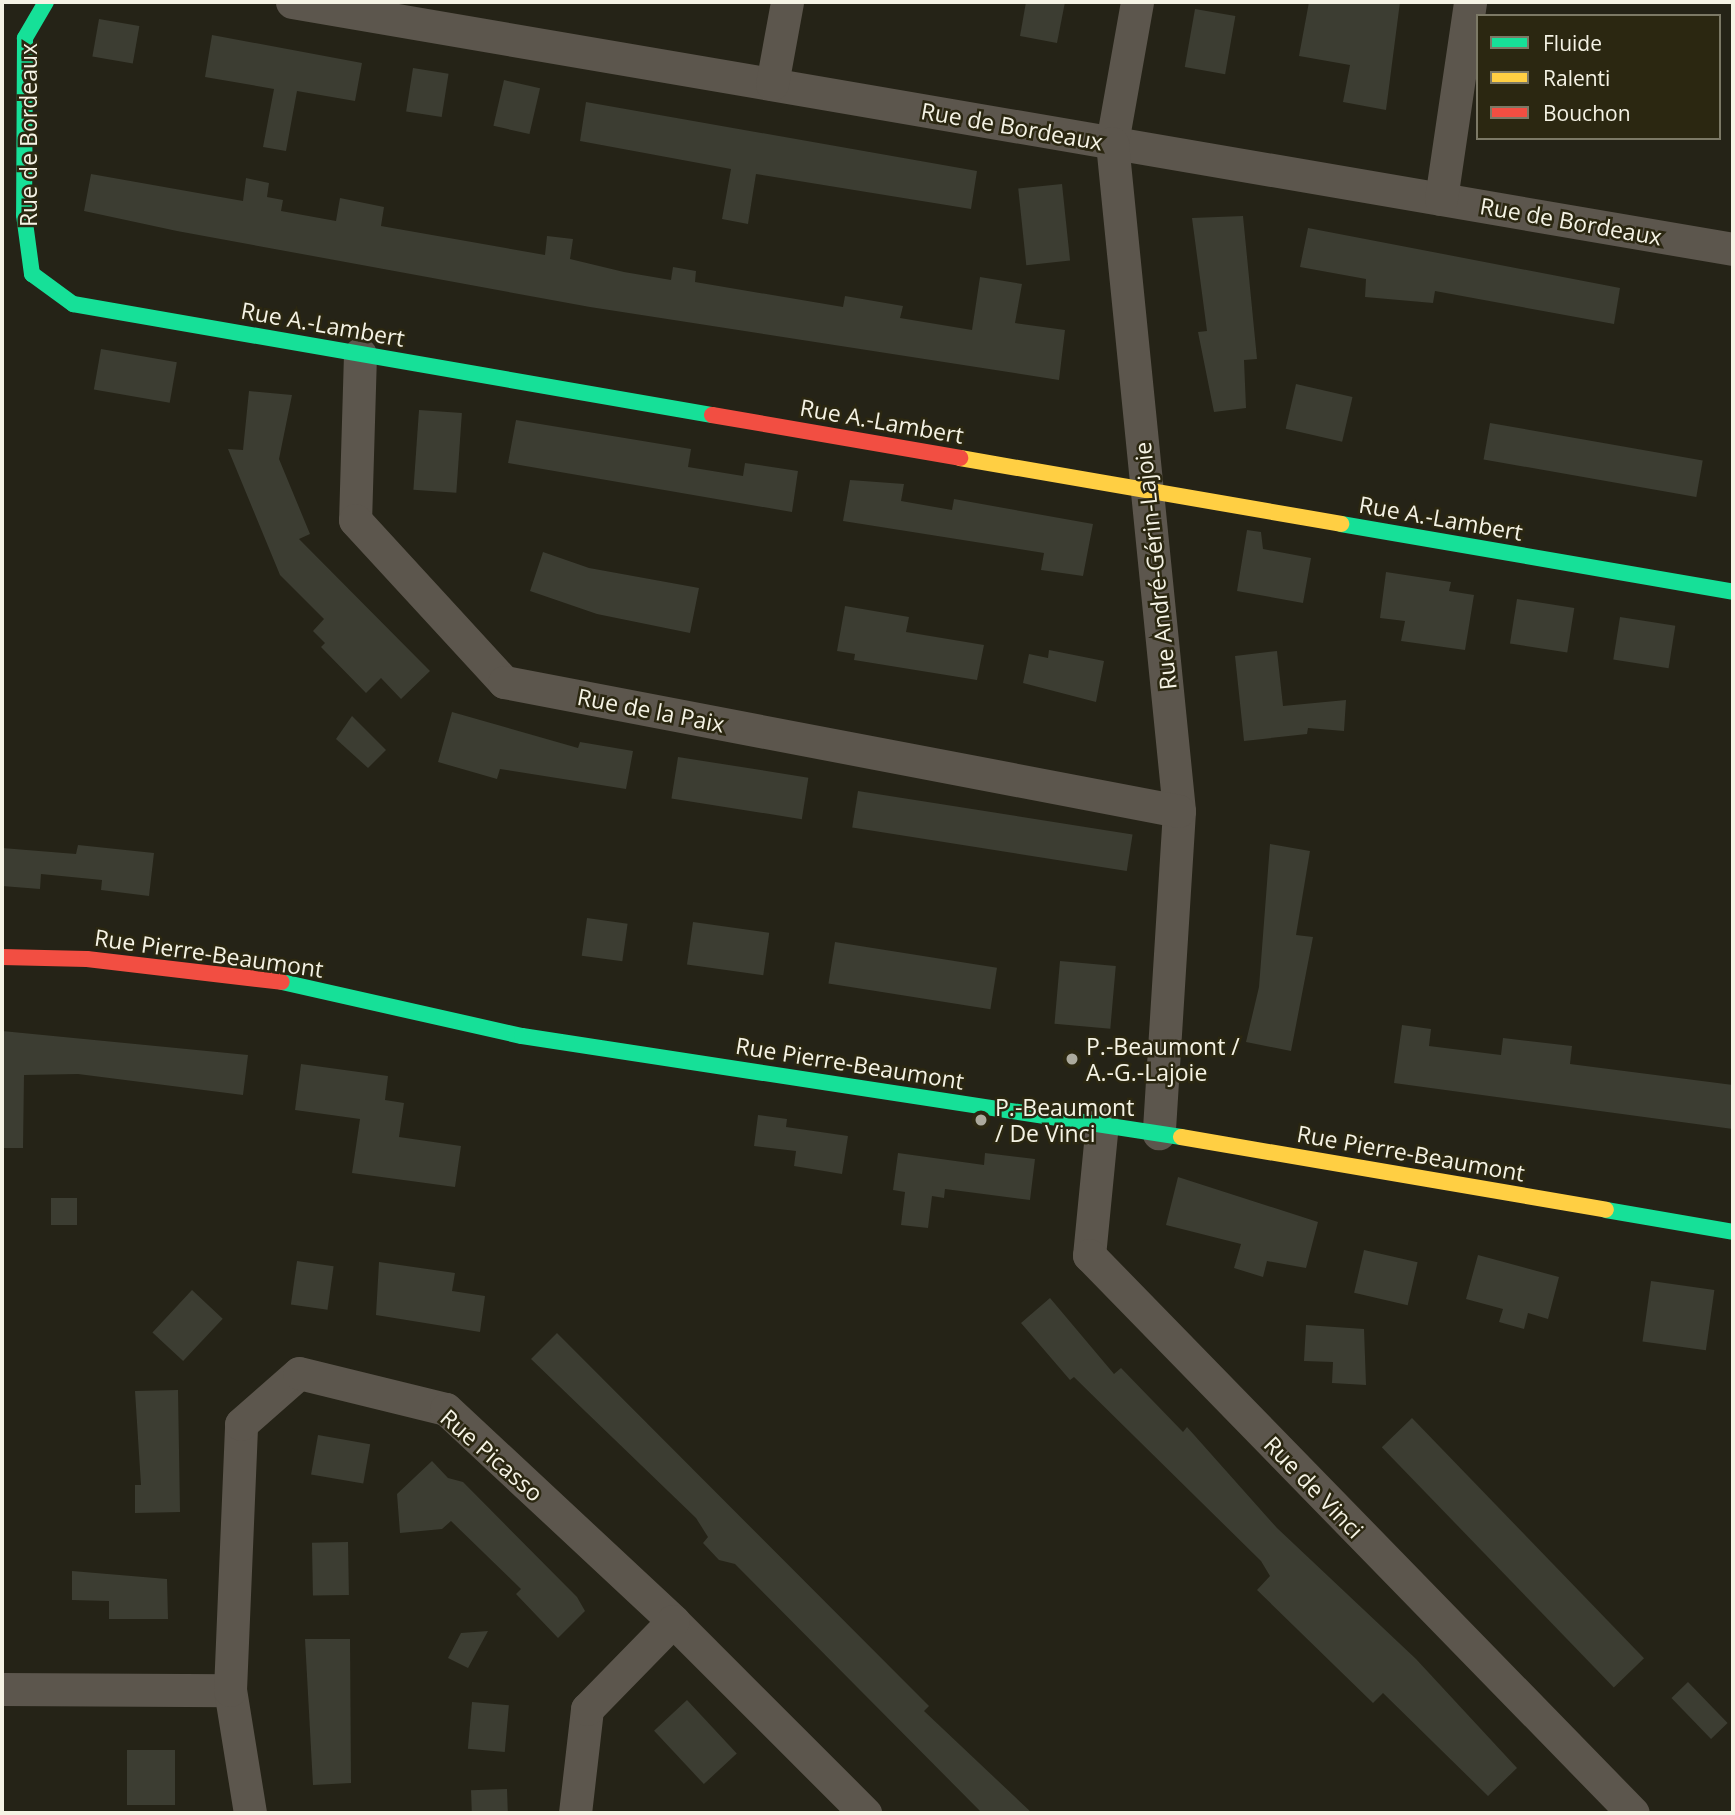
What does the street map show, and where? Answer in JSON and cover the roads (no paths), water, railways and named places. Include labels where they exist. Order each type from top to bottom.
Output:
[{"type":"street","name":"Rue de Bordeaux","points":[[32,274],[24,215],[26,38],[46,2]]},
{"type":"street","name":"Rue de Bordeaux","points":[[292,2],[362,7],[772,84],[1733,249]]},
{"type":"street","points":[[772,84],[787,2]]},
{"type":"street","name":"Rue André-Gérin-Lajoie","points":[[1137,2],[1112,143],[1179,811],[1159,1133]]},
{"type":"street","points":[[1441,199],[1470,2]]},
{"type":"street","name":"Rue A.-Lambert","points":[[32,274],[73,304],[1733,592]]},
{"type":"street","name":"Rue de la Paix","points":[[360,354],[355,520],[503,682],[1179,811]]},
{"type":"street","name":"Rue Pierre-Beaumont","points":[[2,957],[87,959],[283,982],[522,1036],[1102,1123],[1733,1232]]},
{"type":"street","name":"Rue de Vinci","points":[[1102,1123],[1089,1255],[1633,1813]]},
{"type":"street","name":"Rue Picasso","points":[[250,1813],[230,1690],[241,1424],[299,1373],[446,1409],[673,1621],[865,1813]]},
{"type":"street","points":[[575,1813],[587,1709],[673,1621]]},
{"type":"street","points":[[2,1689],[230,1690]]},
{"type":"place","name":"P.-Beaumont / A.-G.-Lajoie","points":[[1072,1059]]},
{"type":"place","name":"P.-Beaumont / De Vinci","points":[[981,1120]]}]
